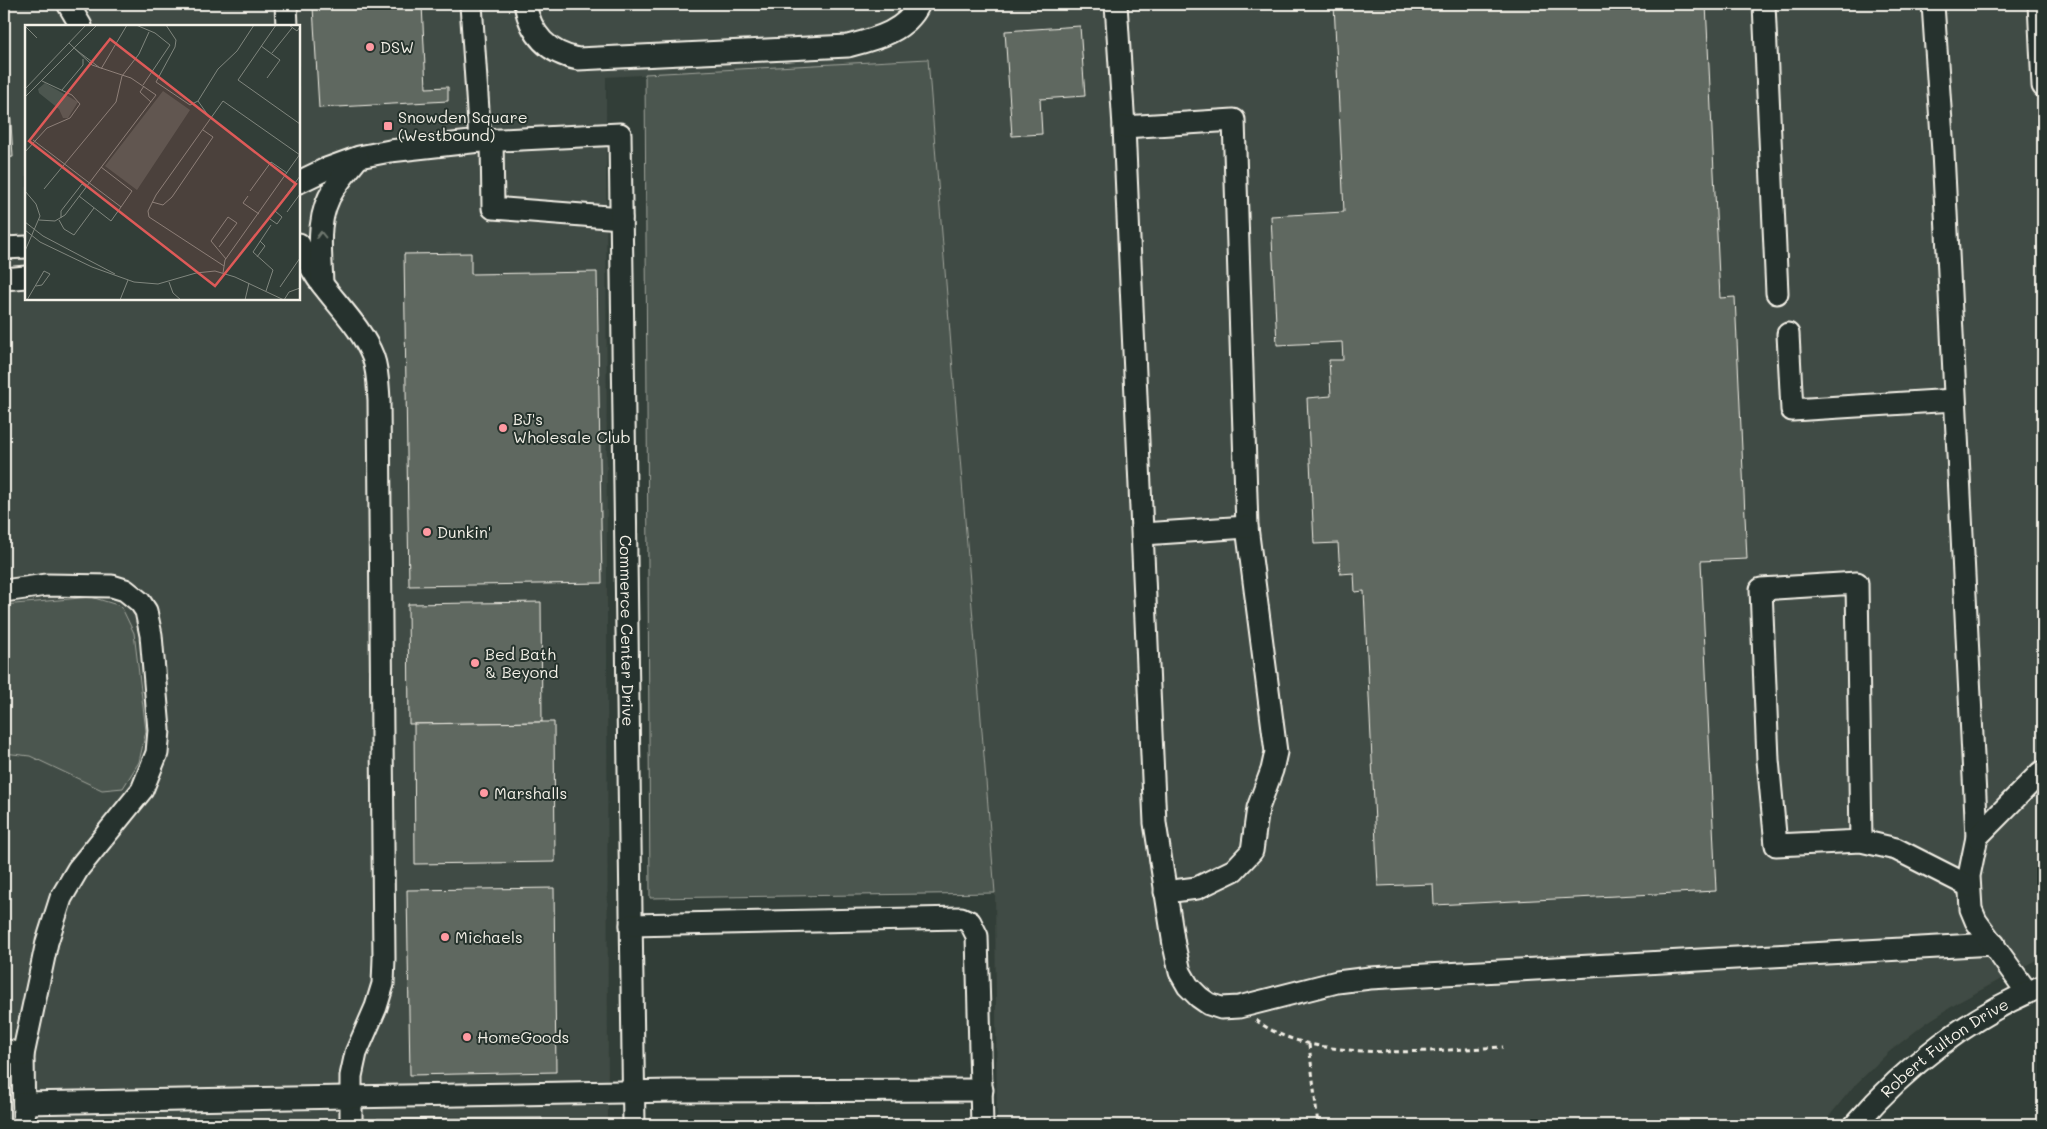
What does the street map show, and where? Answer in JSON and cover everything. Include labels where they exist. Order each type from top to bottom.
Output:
[{"type":"street","points":[[68,4],[80,25]]},
{"type":"street","points":[[286,4],[287,25]]},
{"type":"street","points":[[471,4],[492,208],[621,218]]},
{"type":"street","points":[[525,4],[536,31],[547,46],[561,56],[578,59],[848,46],[888,34],[911,18],[919,4]]},
{"type":"street","points":[[1115,4],[1124,127],[1155,823],[1178,963],[1180,972],[1188,986],[1209,1004],[1221,1008],[1240,1007],[1320,986],[1370,978],[1994,944]]},
{"type":"street","points":[[1764,4],[1777,293]]},
{"type":"street","points":[[1933,4],[1943,152],[1977,837],[1969,876],[1971,909],[1976,921],[1994,944],[2035,989]]},
{"type":"street","points":[[2039,4],[2043,86]]},
{"type":"street","points":[[1124,127],[1234,120],[1247,527],[1276,752],[1272,770],[1258,808],[1252,851],[1234,870],[1197,888],[1165,892]]},
{"type":"street","name":"Commerce Center Drive","points":[[486,141],[620,134],[634,1125]]},
{"type":"street","points":[[300,182],[326,169],[359,157],[390,150],[486,141]]},
{"type":"street","points":[[322,284],[321,224],[325,206],[333,189],[359,157]]},
{"type":"street","points":[[300,246],[309,266],[354,322],[365,341],[373,358],[379,400],[384,958],[381,991],[356,1053],[351,1076],[351,1125]]},
{"type":"street","points":[[4,248],[25,247]]},
{"type":"street","points":[[4,279],[25,277]]},
{"type":"street","points":[[1788,334],[1792,410],[1954,400]]},
{"type":"street","points":[[1143,534],[1247,527]]},
{"type":"street","points":[[1862,841],[1857,583],[1760,588],[1768,760],[1776,845],[1862,841],[1896,849],[1969,886]]},
{"type":"street","points":[[4,591],[46,585],[112,586],[125,590],[140,602],[146,611],[151,635],[159,730],[157,754],[142,790],[78,869],[61,898],[13,1053],[24,1103],[24,1125]]},
{"type":"street","points":[[1977,837],[2040,773]]},
{"type":"street","points":[[632,924],[962,918],[970,922],[978,936],[982,1125]]},
{"type":"street","name":"Robert Fulton Drive","points":[[1855,1125],[1874,1103],[1905,1073],[1942,1044],[2035,989]]},
{"type":"street","points":[[24,1103],[633,1092],[982,1090]]},
{"type":"path","points":[[1240,1007],[1263,1026],[1309,1044],[1354,1050],[1503,1047]]},
{"type":"path","points":[[1309,1044],[1318,1125]]},
{"type":"shaded area","points":[[4,4],[2043,4],[2043,956],[1959,1002],[1926,1023],[1889,1052],[1853,1087],[1822,1125],[997,1125],[995,892],[928,59],[606,77],[608,1125],[4,1125]]},
{"type":"shaded area","points":[[928,59],[995,893],[650,898],[645,74]]},
{"type":"shaded area","points":[[91,597],[121,606],[134,633],[146,731],[139,762],[123,788],[102,790],[30,756],[4,753],[4,605]]},
{"type":"building","points":[[307,4],[378,4],[307,8]]},
{"type":"building","name":"DSW","points":[[422,4],[426,88],[448,87],[448,101],[319,108],[313,7]]},
{"type":"building","points":[[1253,4],[1308,4],[1253,6]]},
{"type":"building","points":[[1334,4],[1706,4],[1720,298],[1735,297],[1747,559],[1701,561],[1716,891],[1434,905],[1433,884],[1378,886],[1364,591],[1355,592],[1354,573],[1340,574],[1338,543],[1314,544],[1307,398],[1331,396],[1329,360],[1343,360],[1342,342],[1277,345],[1271,216],[1344,212]]},
{"type":"building","points":[[1080,26],[1085,96],[1040,99],[1042,134],[1012,136],[1005,31]]},
{"type":"building","points":[[4,90],[9,90],[13,157],[4,158]]},
{"type":"building","name":"BJ's Wholesale Club","points":[[471,253],[471,274],[597,272],[602,583],[409,586],[404,254]]},
{"type":"building","name":"Bed Bath & Beyond","points":[[541,602],[542,722],[409,724],[408,604]]},
{"type":"building","name":"Marshalls","points":[[554,722],[555,862],[415,864],[414,724]]},
{"type":"building","points":[[554,888],[556,1072],[410,1075],[407,890]]},
{"type":"building","points":[[542,1118],[542,1125],[377,1125],[377,1119]]},
{"type":"place","name":"DSW","points":[[370,47]]},
{"type":"place","name":"Snowden Square (Westbound)","points":[[388,126]]},
{"type":"place","name":"BJ's Wholesale Club","points":[[503,428]]},
{"type":"place","name":"Dunkin'","points":[[427,532]]},
{"type":"place","name":"Bed Bath & Beyond","points":[[475,663]]},
{"type":"place","name":"Marshalls","points":[[484,793]]},
{"type":"place","name":"Michaels","points":[[445,937]]},
{"type":"place","name":"HomeGoods","points":[[467,1037]]}]
